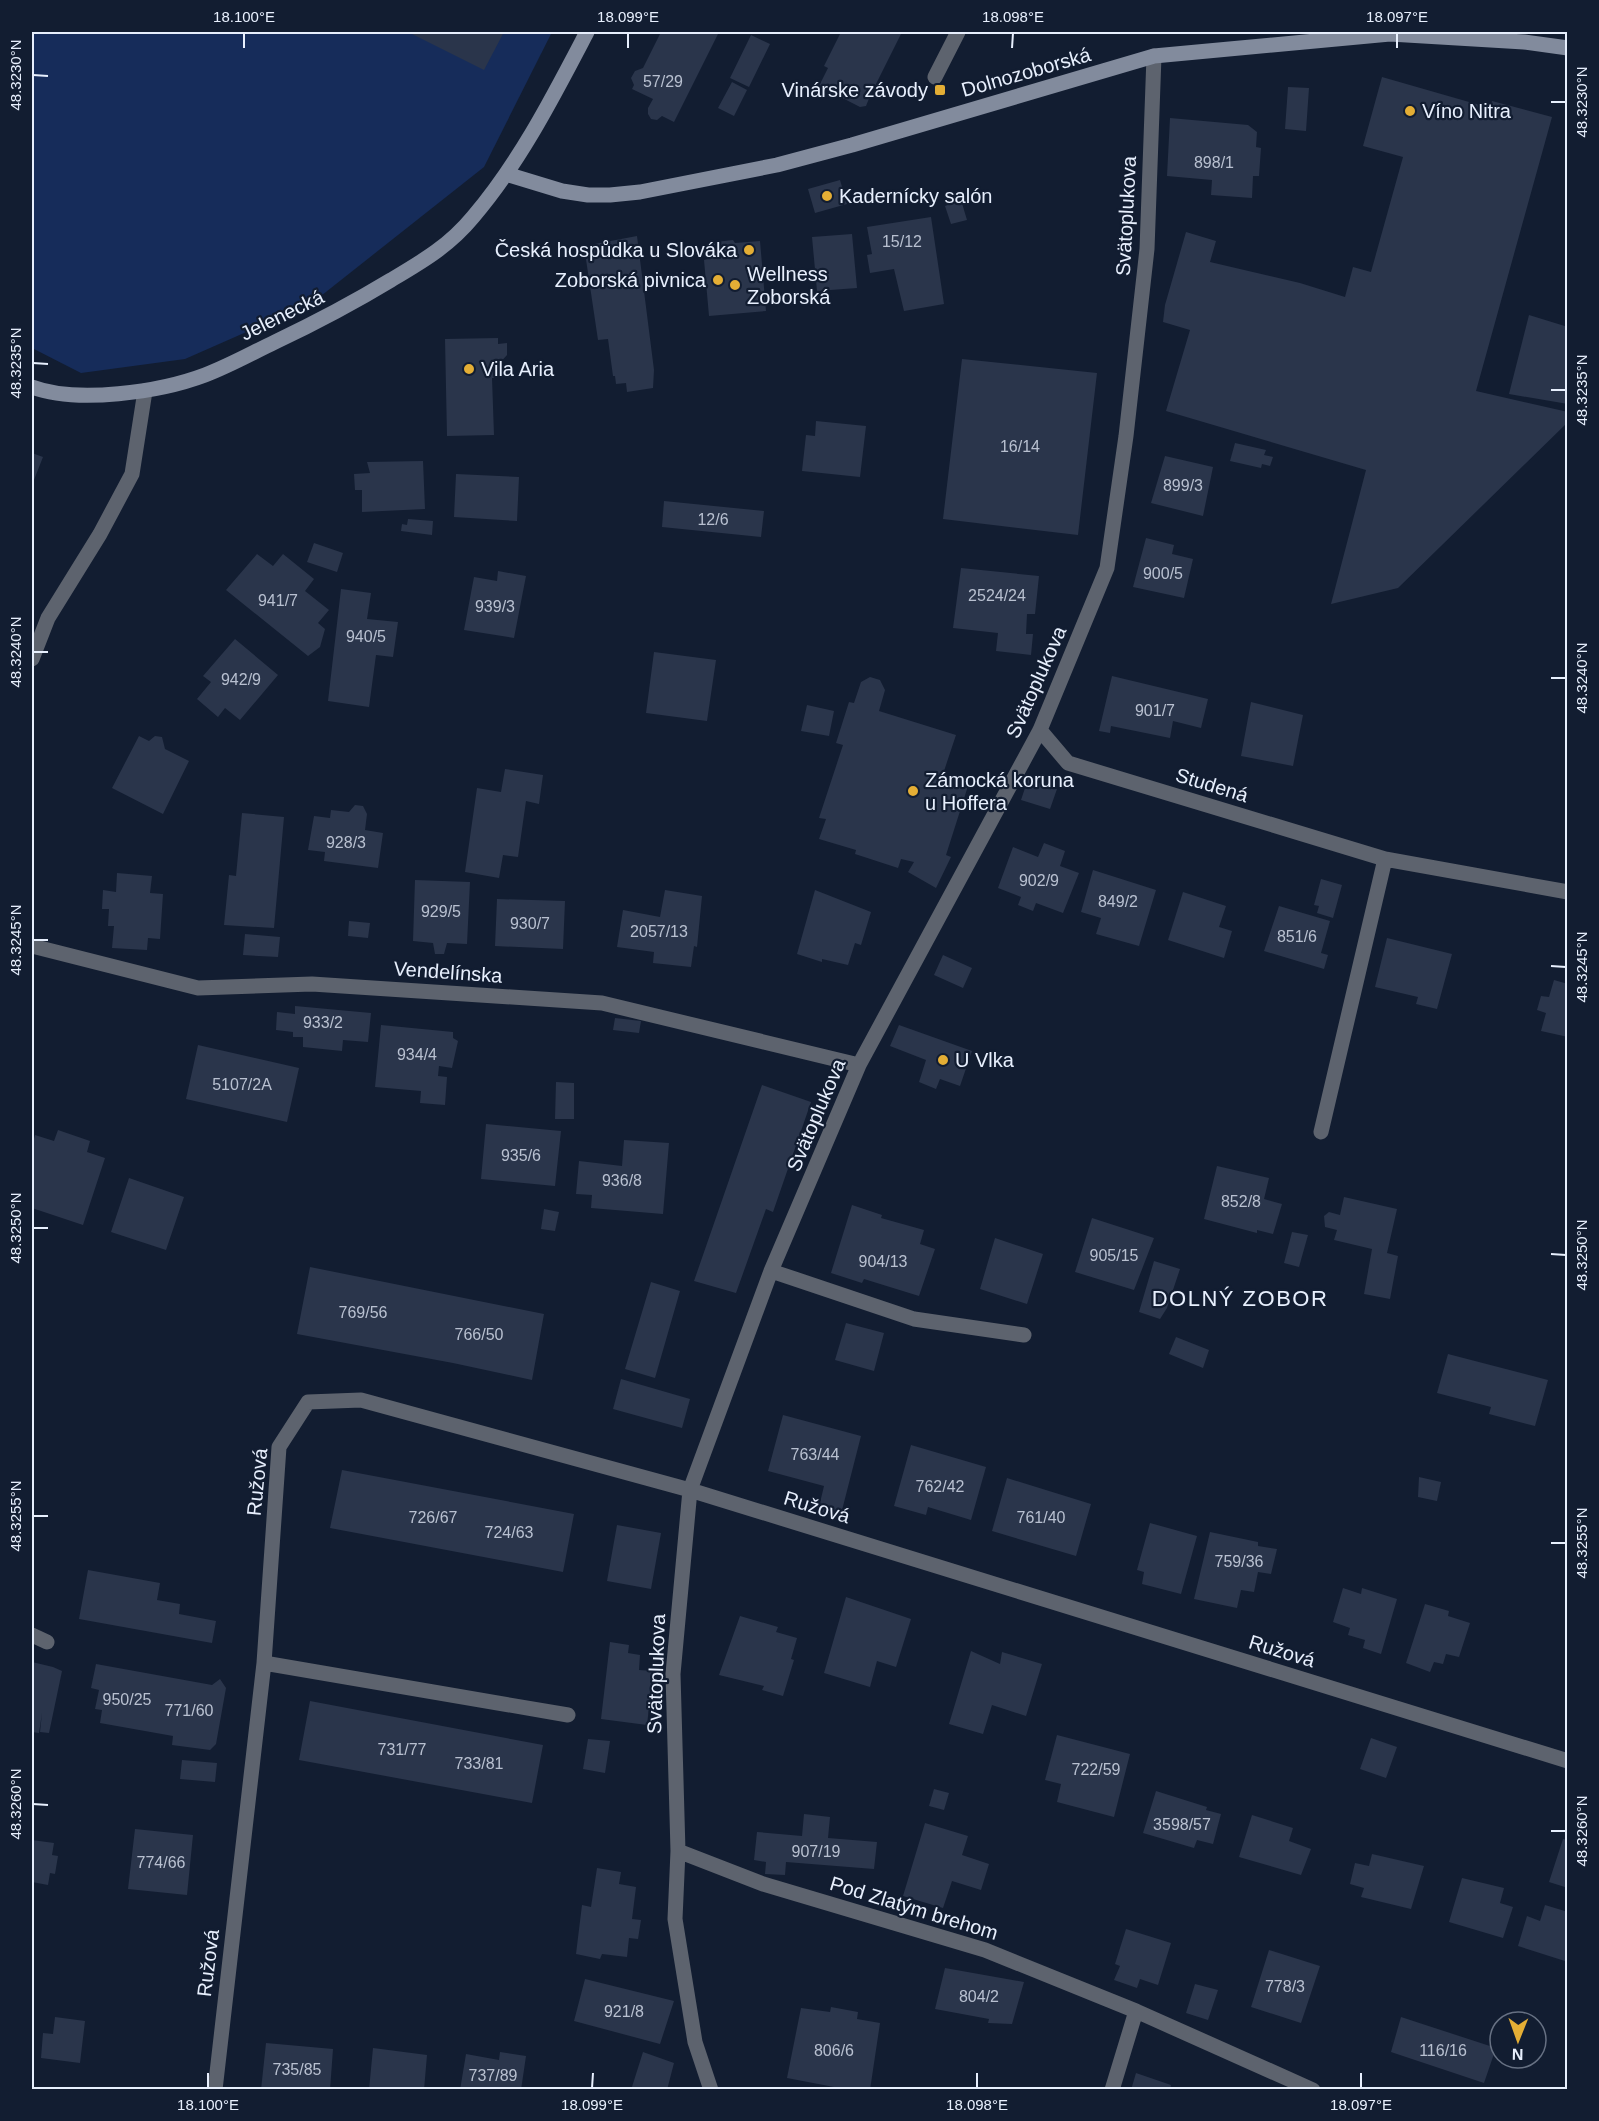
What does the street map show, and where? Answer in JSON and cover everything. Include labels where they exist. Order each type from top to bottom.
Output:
[{"type":"street","name":"Jelenecká","points":[[32,387],[43,391],[78,395],[145,391],[205,375],[335,313],[438,252],[473,218],[506,174],[587,32]]},
{"type":"street","points":[[935,77],[958,32]]},
{"type":"street","name":"Dolnozoborská","points":[[506,174],[588,195],[640,192],[777,165],[852,146],[1154,56],[1390,34],[1524,42],[1568,48]]},
{"type":"street","name":"Svätoplukova","points":[[711,2090],[695,2042],[675,1919],[678,1851],[673,1674],[690,1490],[771,1271],[859,1065],[1040,730],[1107,568],[1126,436],[1147,249],[1154,56]]},
{"type":"street","points":[[32,659],[48,618],[100,534],[132,474],[145,391]]},
{"type":"street","name":"Studená","points":[[1040,730],[1068,763],[1385,859],[1568,892]]},
{"type":"street","points":[[1321,1132],[1385,859]]},
{"type":"street","name":"Vendelínska","points":[[32,946],[198,988],[312,984],[602,1003],[859,1065]]},
{"type":"street","points":[[771,1271],[914,1319],[1024,1335]]},
{"type":"street","name":"Ružová","points":[[214,2090],[264,1663],[279,1447],[308,1402],[361,1400],[690,1490],[1568,1761]]},
{"type":"street","points":[[32,1635],[47,1642]]},
{"type":"street","points":[[264,1663],[568,1714]]},
{"type":"street","name":"Pod Zlatým brehom","points":[[678,1851],[763,1884],[985,1950],[1136,2011],[1313,2090]]},
{"type":"street","points":[[1112,2090],[1136,2011]]},
{"type":"shaded area","points":[[32,32],[552,32],[484,167],[312,303],[185,359],[81,373],[32,348]]},
{"type":"building","points":[[408,32],[504,32],[484,70]]},
{"type":"building","points":[[661,32],[719,32],[674,122],[662,116],[657,120],[651,119],[648,108],[653,99],[632,89],[634,85],[631,78],[635,71],[643,68]]},
{"type":"building","points":[[841,32],[902,32],[866,106],[860,107],[819,86],[828,68],[824,66]]},
{"type":"building","points":[[751,35],[770,44],[749,87],[730,78]]},
{"type":"building","points":[[1382,77],[1490,108],[1492,101],[1552,117],[1476,391],[1568,412],[1568,422],[1398,588],[1331,604],[1366,470],[1166,411],[1190,330],[1163,322],[1165,305],[1186,232],[1216,241],[1210,262],[1300,283],[1345,297],[1353,267],[1371,272],[1403,157],[1363,146]]},
{"type":"building","points":[[732,82],[747,90],[734,116],[718,108]]},
{"type":"building","points":[[1288,87],[1309,88],[1306,131],[1285,129]]},
{"type":"building","points":[[1170,118],[1248,125],[1257,132],[1256,147],[1261,148],[1259,176],[1253,176],[1252,198],[1211,195],[1212,180],[1167,176]]},
{"type":"building","points":[[840,180],[847,204],[815,213],[808,189]]},
{"type":"building","points":[[961,200],[967,220],[951,224],[945,206]]},
{"type":"building","points":[[931,217],[944,304],[904,311],[894,269],[870,273],[867,255],[872,254],[867,227]]},
{"type":"building","points":[[852,234],[857,288],[817,291],[812,237]]},
{"type":"building","points":[[637,236],[654,370],[653,388],[627,392],[626,383],[616,384],[615,376],[613,376],[608,339],[598,340],[584,246]]},
{"type":"building","name":"Wellness Zoborská","points":[[733,240],[735,243],[760,241],[766,311],[709,316],[704,260],[708,259],[707,243]]},
{"type":"building","points":[[1529,315],[1568,327],[1568,404],[1509,394]]},
{"type":"building","points":[[498,338],[498,344],[507,343],[507,355],[498,365],[498,378],[492,378],[494,435],[447,436],[445,339]]},
{"type":"building","points":[[962,359],[1097,373],[1078,535],[943,519]]},
{"type":"building","points":[[816,421],[866,426],[860,477],[802,471],[806,435],[815,436]]},
{"type":"building","points":[[1235,443],[1266,450],[1264,455],[1273,457],[1270,466],[1262,464],[1261,468],[1230,461]]},
{"type":"building","points":[[32,453],[43,457],[32,485]]},
{"type":"building","points":[[1165,456],[1213,467],[1203,516],[1151,503]]},
{"type":"building","points":[[423,461],[425,509],[362,512],[362,490],[355,490],[354,474],[370,473],[367,462]]},
{"type":"building","points":[[456,474],[519,477],[517,521],[454,517]]},
{"type":"building","points":[[664,501],[764,511],[761,537],[662,527]]},
{"type":"building","points":[[408,519],[433,521],[432,535],[401,531],[402,524],[407,525]]},
{"type":"building","points":[[1146,538],[1174,545],[1172,554],[1193,559],[1184,598],[1133,587]]},
{"type":"building","points":[[314,543],[343,553],[337,572],[307,562]]},
{"type":"building","points":[[257,554],[273,566],[283,554],[314,579],[305,591],[329,610],[318,623],[325,629],[320,647],[308,656],[226,590]]},
{"type":"building","points":[[961,568],[1039,576],[1035,614],[1027,614],[1026,634],[1033,634],[1031,655],[996,651],[998,633],[953,628]]},
{"type":"building","points":[[498,571],[526,576],[514,638],[464,630],[474,577],[497,581]]},
{"type":"building","points":[[341,589],[371,593],[367,619],[398,622],[393,657],[376,655],[369,707],[328,701]]},
{"type":"building","points":[[235,639],[278,675],[240,720],[225,708],[218,717],[197,699],[211,682],[203,676]]},
{"type":"building","points":[[654,652],[716,660],[707,721],[646,713]]},
{"type":"building","points":[[1112,676],[1208,699],[1201,728],[1173,721],[1170,738],[1111,726],[1110,733],[1099,731]]},
{"type":"building","points":[[870,677],[880,680],[885,690],[879,711],[956,735],[944,771],[949,779],[968,786],[946,855],[951,857],[936,888],[908,872],[914,862],[901,859],[898,868],[855,854],[856,850],[819,839],[826,819],[819,818],[843,745],[836,743],[849,702],[854,703],[861,682]]},
{"type":"building","points":[[1251,702],[1303,715],[1293,766],[1241,756]]},
{"type":"building","points":[[807,705],[834,711],[829,736],[801,731]]},
{"type":"building","points":[[139,736],[149,741],[155,736],[162,737],[165,749],[189,761],[163,814],[112,788]]},
{"type":"building","points":[[505,769],[543,775],[539,804],[526,801],[518,857],[503,855],[499,878],[465,872],[477,788],[501,792]]},
{"type":"building","points":[[1028,779],[1057,789],[1050,809],[1021,800]]},
{"type":"building","points":[[355,805],[363,806],[367,814],[365,830],[383,833],[378,868],[324,861],[325,852],[308,850],[314,816],[330,818],[331,810],[349,812]]},
{"type":"building","points":[[242,813],[284,817],[274,928],[224,925],[229,875],[236,876]]},
{"type":"building","points":[[1044,843],[1065,851],[1060,866],[1079,873],[1063,913],[1036,903],[1033,911],[1018,905],[1021,897],[998,888],[1013,847],[1038,857]]},
{"type":"building","points":[[1093,870],[1156,890],[1139,946],[1096,934],[1101,918],[1081,912]]},
{"type":"building","points":[[117,873],[152,876],[150,893],[163,894],[160,939],[148,938],[147,950],[112,948],[114,926],[108,926],[109,909],[102,909],[103,890],[116,892]]},
{"type":"building","points":[[1321,879],[1342,885],[1333,918],[1317,913],[1319,906],[1314,905]]},
{"type":"building","points":[[415,880],[470,882],[467,944],[447,943],[444,954],[435,954],[433,943],[413,941]]},
{"type":"building","points":[[665,890],[702,896],[697,947],[694,946],[691,967],[653,963],[654,952],[617,947],[623,910],[660,917]]},
{"type":"building","points":[[815,890],[871,912],[861,945],[855,943],[848,965],[822,959],[822,962],[797,954]]},
{"type":"building","points":[[1183,892],[1226,906],[1219,927],[1232,931],[1224,958],[1168,940]]},
{"type":"building","points":[[497,899],[565,901],[563,949],[495,946]]},
{"type":"building","points":[[1279,906],[1330,921],[1321,953],[1328,955],[1324,969],[1264,951]]},
{"type":"building","points":[[349,921],[370,923],[368,938],[348,936]]},
{"type":"building","points":[[245,934],[280,937],[278,957],[243,955]]},
{"type":"building","points":[[1387,938],[1452,954],[1437,1009],[1416,1004],[1418,997],[1375,987]]},
{"type":"building","points":[[943,955],[972,968],[963,988],[934,975]]},
{"type":"building","points":[[1554,980],[1568,984],[1568,1037],[1541,1031],[1546,1013],[1537,1010],[1541,996],[1549,997]]},
{"type":"building","points":[[295,1006],[371,1013],[368,1042],[343,1040],[342,1051],[303,1047],[303,1037],[293,1037],[293,1032],[276,1030],[277,1012],[295,1014]]},
{"type":"building","points":[[615,1018],[641,1021],[639,1033],[613,1030]]},
{"type":"building","points":[[381,1025],[453,1032],[453,1038],[458,1041],[452,1068],[439,1066],[438,1076],[447,1077],[445,1105],[420,1103],[421,1091],[375,1087]]},
{"type":"building","points":[[899,1025],[972,1051],[960,1086],[940,1079],[936,1089],[919,1082],[926,1060],[890,1046]]},
{"type":"building","points":[[198,1045],[299,1068],[287,1122],[186,1099]]},
{"type":"building","points":[[556,1082],[574,1083],[574,1119],[555,1119]]},
{"type":"building","points":[[762,1085],[811,1102],[773,1212],[766,1209],[736,1293],[694,1281]]},
{"type":"building","points":[[486,1124],[561,1131],[555,1186],[481,1179]]},
{"type":"building","points":[[58,1130],[90,1141],[87,1152],[105,1158],[83,1225],[32,1208],[32,1146],[35,1135],[54,1141]]},
{"type":"building","points":[[624,1140],[669,1143],[663,1214],[591,1208],[592,1195],[576,1194],[579,1161],[622,1166]]},
{"type":"building","points":[[1217,1166],[1269,1178],[1264,1199],[1282,1204],[1273,1234],[1257,1230],[1257,1233],[1204,1219]]},
{"type":"building","points":[[129,1178],[184,1197],[166,1250],[111,1232]]},
{"type":"building","points":[[1344,1197],[1397,1209],[1387,1253],[1398,1256],[1390,1299],[1364,1294],[1372,1249],[1334,1240],[1337,1230],[1325,1227],[1324,1216],[1329,1212],[1340,1215]]},
{"type":"building","points":[[852,1205],[882,1215],[881,1218],[924,1230],[920,1244],[935,1249],[919,1296],[864,1279],[862,1283],[831,1273]]},
{"type":"building","points":[[544,1209],[559,1212],[555,1231],[541,1229]]},
{"type":"building","points":[[1092,1218],[1154,1238],[1134,1290],[1075,1272]]},
{"type":"building","points":[[1292,1232],[1308,1235],[1299,1267],[1284,1263]]},
{"type":"building","points":[[995,1238],[1043,1254],[1027,1304],[980,1289]]},
{"type":"building","points":[[1154,1261],[1180,1269],[1167,1308],[1160,1319],[1139,1312]]},
{"type":"building","points":[[310,1267],[544,1314],[532,1380],[297,1334]]},
{"type":"building","points":[[651,1282],[680,1291],[655,1378],[625,1369]]},
{"type":"building","points":[[846,1323],[884,1333],[874,1371],[835,1360]]},
{"type":"building","points":[[1176,1337],[1209,1350],[1203,1368],[1169,1354]]},
{"type":"building","points":[[1448,1354],[1548,1380],[1535,1426],[1489,1414],[1491,1407],[1437,1393]]},
{"type":"building","points":[[621,1379],[690,1399],[682,1428],[613,1409]]},
{"type":"building","points":[[783,1415],[861,1436],[840,1518],[818,1511],[824,1486],[768,1471]]},
{"type":"building","points":[[911,1445],[986,1467],[971,1520],[928,1507],[926,1515],[894,1506]]},
{"type":"building","points":[[342,1470],[574,1514],[563,1572],[330,1528]]},
{"type":"building","points":[[1419,1477],[1441,1482],[1437,1501],[1418,1497]]},
{"type":"building","points":[[1007,1478],[1091,1504],[1076,1556],[992,1531]]},
{"type":"building","points":[[1150,1523],[1197,1536],[1181,1594],[1142,1584],[1144,1572],[1137,1570]]},
{"type":"building","points":[[617,1525],[661,1533],[651,1589],[607,1581]]},
{"type":"building","points":[[1210,1532],[1258,1542],[1258,1546],[1277,1549],[1271,1574],[1258,1572],[1254,1592],[1241,1590],[1237,1608],[1194,1599]]},
{"type":"building","points":[[88,1570],[160,1583],[157,1600],[180,1604],[179,1614],[216,1621],[212,1643],[79,1619]]},
{"type":"building","points":[[1343,1588],[1361,1594],[1362,1588],[1397,1599],[1381,1654],[1363,1648],[1365,1640],[1348,1635],[1350,1628],[1333,1622]]},
{"type":"building","points":[[846,1597],[911,1619],[896,1667],[877,1661],[870,1687],[824,1673]]},
{"type":"building","points":[[1425,1604],[1449,1611],[1448,1616],[1470,1623],[1459,1657],[1446,1654],[1443,1664],[1434,1662],[1430,1672],[1406,1663]]},
{"type":"building","points":[[740,1616],[778,1627],[776,1632],[797,1638],[791,1659],[794,1660],[783,1696],[762,1690],[764,1686],[719,1675]]},
{"type":"building","points":[[610,1642],[629,1645],[628,1653],[640,1655],[639,1670],[653,1671],[647,1725],[601,1719]]},
{"type":"building","points":[[971,1651],[1000,1664],[1002,1652],[1042,1664],[1026,1716],[992,1705],[983,1734],[949,1724]]},
{"type":"building","points":[[32,1662],[62,1671],[49,1733],[40,1732],[42,1713],[39,1733],[32,1732]]},
{"type":"building","points":[[96,1664],[212,1685],[220,1679],[226,1688],[216,1744],[210,1750],[172,1745],[173,1736],[100,1723],[102,1710],[95,1709],[99,1690],[91,1688]]},
{"type":"building","points":[[310,1701],[543,1745],[532,1803],[299,1760]]},
{"type":"building","points":[[1057,1735],[1130,1754],[1114,1817],[1057,1802],[1061,1784],[1045,1780]]},
{"type":"building","points":[[1371,1738],[1397,1747],[1386,1778],[1360,1769]]},
{"type":"building","points":[[588,1739],[610,1741],[605,1773],[583,1769]]},
{"type":"building","points":[[182,1760],[217,1763],[215,1782],[180,1779]]},
{"type":"building","points":[[934,1789],[949,1793],[944,1810],[929,1806]]},
{"type":"building","points":[[1156,1791],[1207,1807],[1206,1810],[1221,1814],[1213,1844],[1197,1840],[1194,1848],[1143,1833]]},
{"type":"building","points":[[804,1814],[830,1817],[828,1838],[877,1842],[874,1869],[786,1862],[785,1875],[765,1874],[766,1862],[754,1860],[757,1832],[802,1836]]},
{"type":"building","points":[[1252,1815],[1293,1828],[1289,1841],[1311,1849],[1301,1875],[1239,1857]]},
{"type":"building","points":[[925,1823],[968,1836],[962,1855],[989,1864],[981,1890],[952,1881],[943,1908],[903,1896]]},
{"type":"building","points":[[135,1829],[193,1835],[187,1895],[128,1889]]},
{"type":"building","points":[[1563,1839],[1568,1840],[1568,1888],[1549,1882]]},
{"type":"building","points":[[32,1840],[54,1843],[52,1855],[58,1856],[55,1874],[50,1873],[48,1885],[32,1882]]},
{"type":"building","points":[[1372,1854],[1424,1866],[1411,1909],[1361,1897],[1364,1888],[1350,1884],[1355,1863],[1369,1866]]},
{"type":"building","points":[[597,1868],[621,1872],[619,1884],[636,1887],[632,1919],[641,1920],[638,1939],[629,1938],[627,1957],[602,1954],[600,1959],[576,1954],[582,1905],[591,1907]]},
{"type":"building","points":[[1462,1878],[1504,1888],[1500,1903],[1513,1907],[1503,1938],[1449,1922]]},
{"type":"building","points":[[1545,1905],[1568,1912],[1568,1962],[1518,1946],[1527,1916],[1540,1921]]},
{"type":"building","points":[[1126,1929],[1171,1943],[1158,1985],[1140,1979],[1137,1988],[1114,1980],[1120,1966],[1115,1964]]},
{"type":"building","points":[[1269,1950],[1320,1966],[1301,2023],[1251,2007]]},
{"type":"building","points":[[945,1968],[1024,1982],[1012,2024],[988,2023],[989,2019],[935,2009]]},
{"type":"building","points":[[585,1979],[674,2001],[660,2044],[574,2021]]},
{"type":"building","points":[[1195,1984],[1218,1990],[1208,2020],[1186,2013]]},
{"type":"building","points":[[831,2007],[858,2012],[857,2019],[880,2023],[870,2090],[833,2090],[834,2087],[787,2078],[801,2008],[830,2012]]},
{"type":"building","points":[[55,2017],[85,2021],[80,2063],[41,2058],[43,2033],[53,2034]]},
{"type":"building","points":[[1401,2017],[1488,2045],[1488,2070],[1484,2083],[1391,2052]]},
{"type":"building","points":[[266,2043],[333,2049],[330,2090],[261,2090]]},
{"type":"building","points":[[373,2048],[427,2055],[424,2090],[369,2090]]},
{"type":"building","points":[[500,2052],[526,2056],[521,2090],[460,2090],[466,2054],[499,2060]]},
{"type":"building","points":[[643,2052],[674,2063],[667,2090],[631,2090]]},
{"type":"building","points":[[1136,2073],[1171,2085],[1170,2090],[1131,2090]]},
{"type":"place","name":"Vinárske závody","points":[[940,90]]},
{"type":"place","name":"Víno Nitra","points":[[1410,111]]},
{"type":"place","name":"Kadernícky salón","points":[[827,196]]},
{"type":"place","name":"Česká hospůdka u Slováka","points":[[749,250]]},
{"type":"place","name":"Zoborská pivnica","points":[[718,280]]},
{"type":"place","name":"Wellness Zoborská","points":[[735,285]]},
{"type":"place","name":"Vila Aria","points":[[469,369]]},
{"type":"place","name":"Zámocká koruna u Hoffera","points":[[913,791]]},
{"type":"place","name":"U Vlka","points":[[943,1060]]},
{"type":"district","name":"DOLNÝ ZOBOR","points":[[1240,1298]]}]
